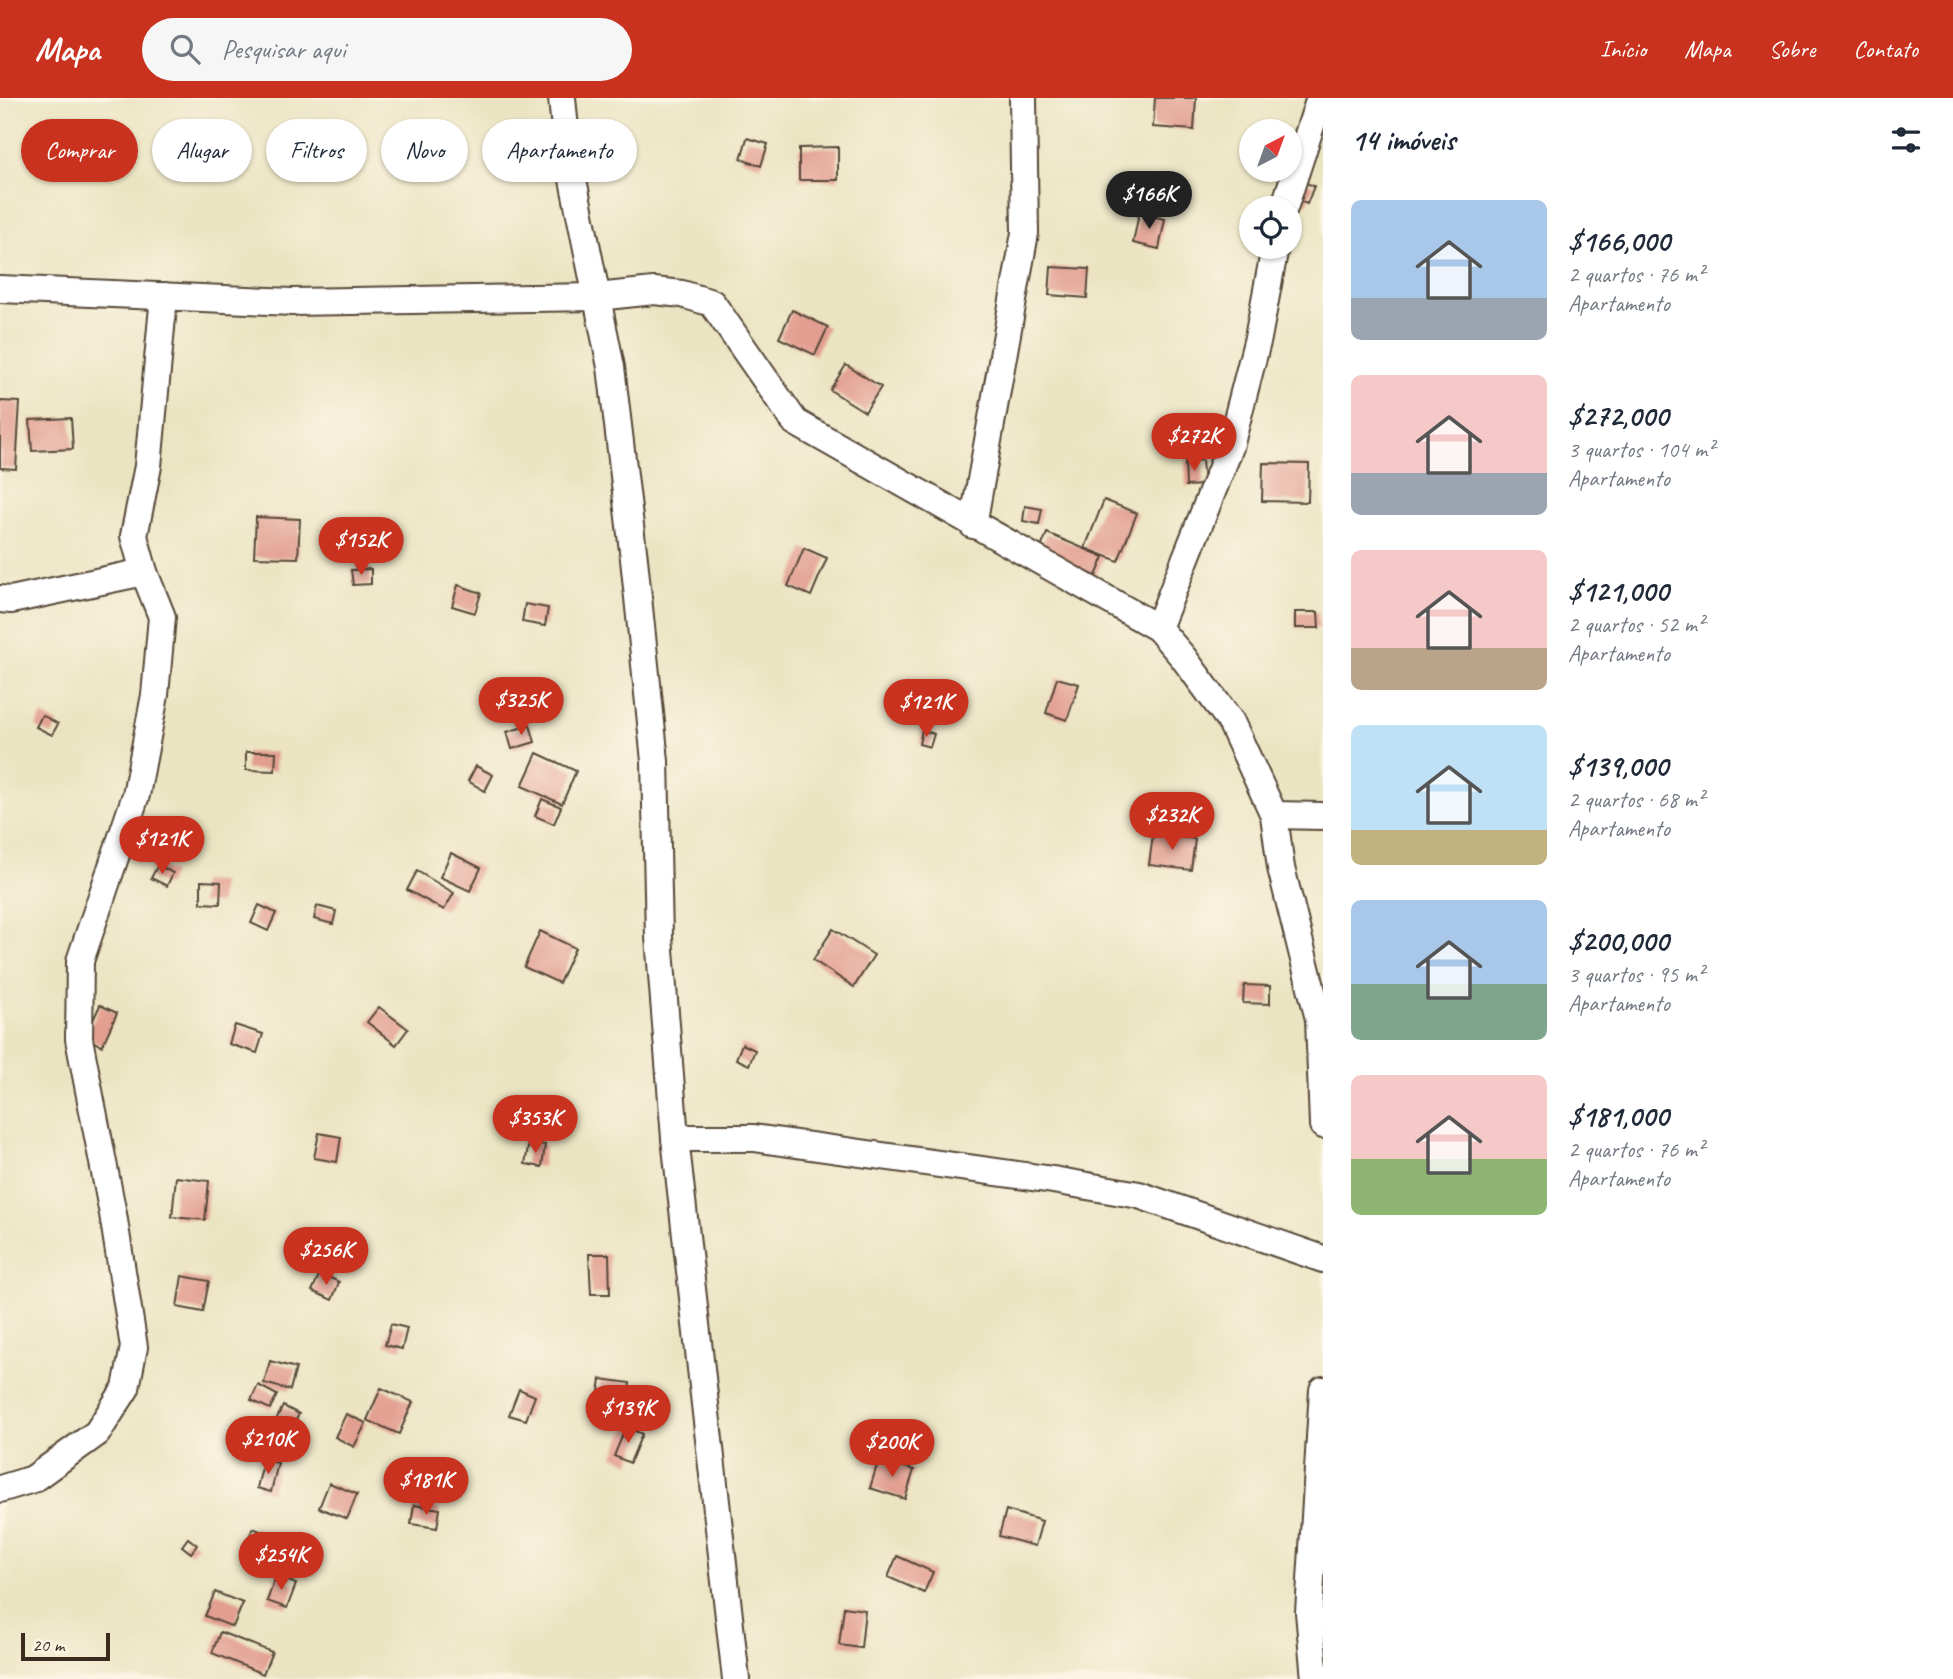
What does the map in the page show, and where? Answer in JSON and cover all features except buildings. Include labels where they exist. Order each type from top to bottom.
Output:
[{"type":"street","points":[[562,98],[567,150],[611,367],[655,761],[659,937],[675,1138],[736,1679]]},
{"type":"street","points":[[973,525],[1025,233],[1023,98]]},
{"type":"street","points":[[1288,196],[1320,98]]},
{"type":"street","points":[[1158,628],[1230,447],[1258,338],[1273,259]]},
{"type":"street","points":[[0,289],[292,302],[597,297],[653,291],[682,294],[712,303],[794,422],[1158,628],[1183,657],[1231,722],[1275,815],[1281,868],[1319,1019],[1323,1125]]},
{"type":"street","points":[[0,1489],[33,1479],[97,1433],[126,1388],[134,1347],[113,1214],[79,1039],[80,961],[136,795],[155,695],[162,617],[134,536],[148,466],[164,296]]},
{"type":"street","points":[[0,599],[12,600],[145,572]]},
{"type":"street","points":[[1275,815],[1323,816]]},
{"type":"street","points":[[675,1138],[754,1138],[1053,1180],[1139,1195],[1323,1259]]},
{"type":"street","points":[[1315,1679],[1309,1612],[1323,1390]]}]
